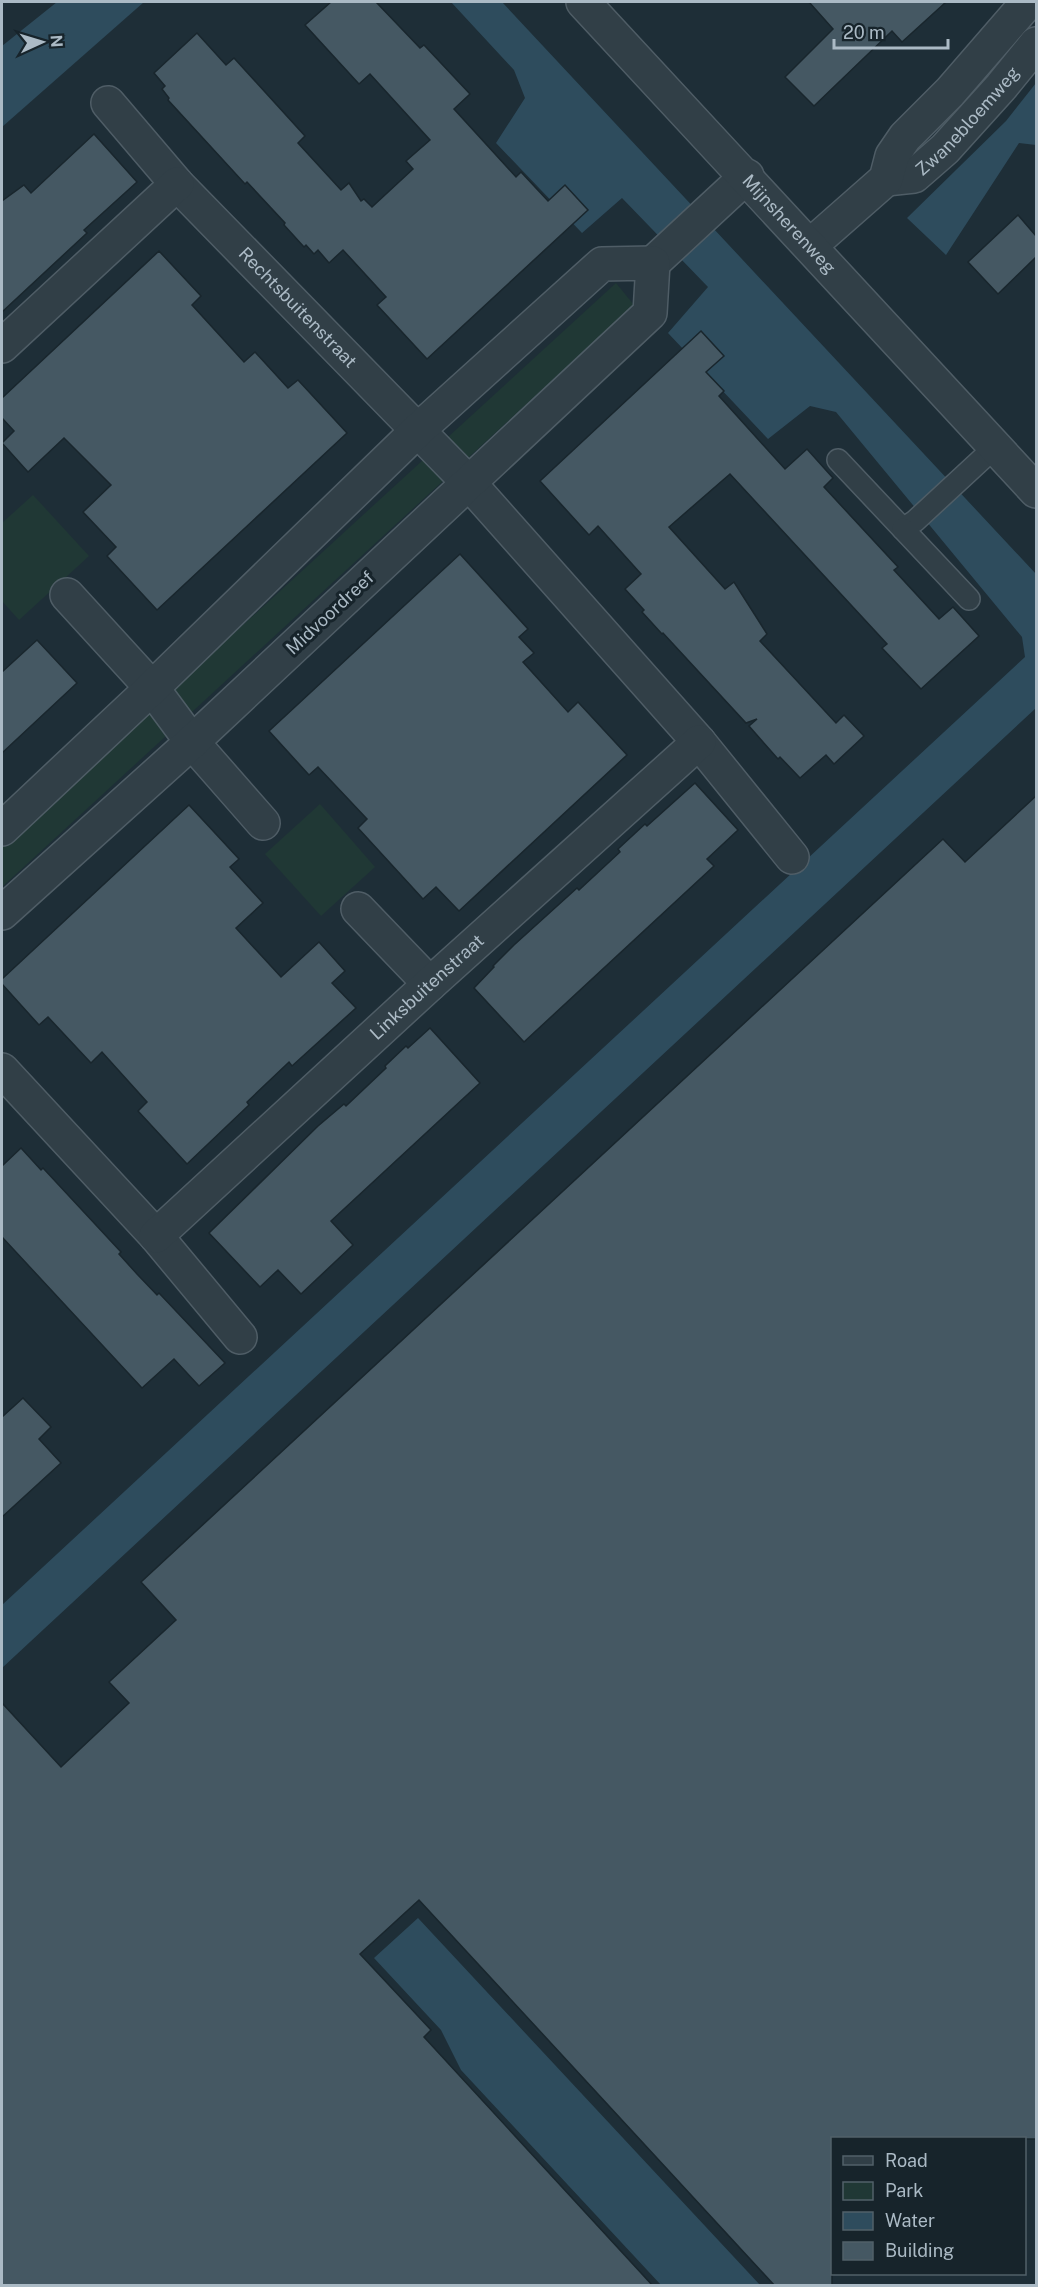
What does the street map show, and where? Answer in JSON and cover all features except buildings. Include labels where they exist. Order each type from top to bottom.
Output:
[{"type":"street","name":"Mijnsherenweg","points":[[583,2],[747,176],[1036,491]]},
{"type":"street","name":"Zwanebloemweg","points":[[1028,2],[950,92],[905,137],[892,156],[886,179],[914,176],[945,149],[1036,44]]},
{"type":"street","name":"Rechtsbuitenstraat","points":[[108,103],[177,184],[418,430]]},
{"type":"street","points":[[2,829],[152,688],[418,430],[602,264],[656,261],[747,176]]},
{"type":"street","points":[[810,245],[886,179]]},
{"type":"street","points":[[2,346],[177,184]]},
{"type":"street","name":"Midvoordreef","points":[[2,913],[192,742],[650,313],[656,261]]},
{"type":"street","points":[[418,430],[469,483],[699,742],[792,857]]},
{"type":"street","points":[[67,595],[152,688],[192,742],[263,823]]},
{"type":"street","name":"Linksbuitenstraat","points":[[156,1236],[430,984],[699,742]]},
{"type":"street","points":[[357,909],[430,984]]},
{"type":"street","points":[[2,1070],[156,1236],[240,1337]]},
{"type":"lane","points":[[909,525],[995,447]]},
{"type":"lane","points":[[838,460],[909,525],[969,600]]},
{"type":"green space","points":[[616,283],[634,305],[2,887],[2,846]]},
{"type":"green space","points":[[33,495],[89,556],[19,620],[2,601],[2,523]]},
{"type":"green space","points":[[320,804],[375,867],[321,916],[265,854]]},
{"type":"water","points":[[57,2],[144,2],[2,127],[2,46]]},
{"type":"water","points":[[451,2],[502,2],[1036,574],[1036,708],[2,1668],[2,1605],[1025,657],[1022,637],[836,412],[810,406],[768,439],[668,333],[708,287],[622,198],[582,233],[496,143],[525,98],[514,70]]},
{"type":"water","points":[[1036,83],[1036,145],[1019,143],[946,255],[907,218],[1006,121]]},
{"type":"water","points":[[418,1918],[760,2285],[661,2285],[461,2070],[441,2030],[374,1958]]}]
